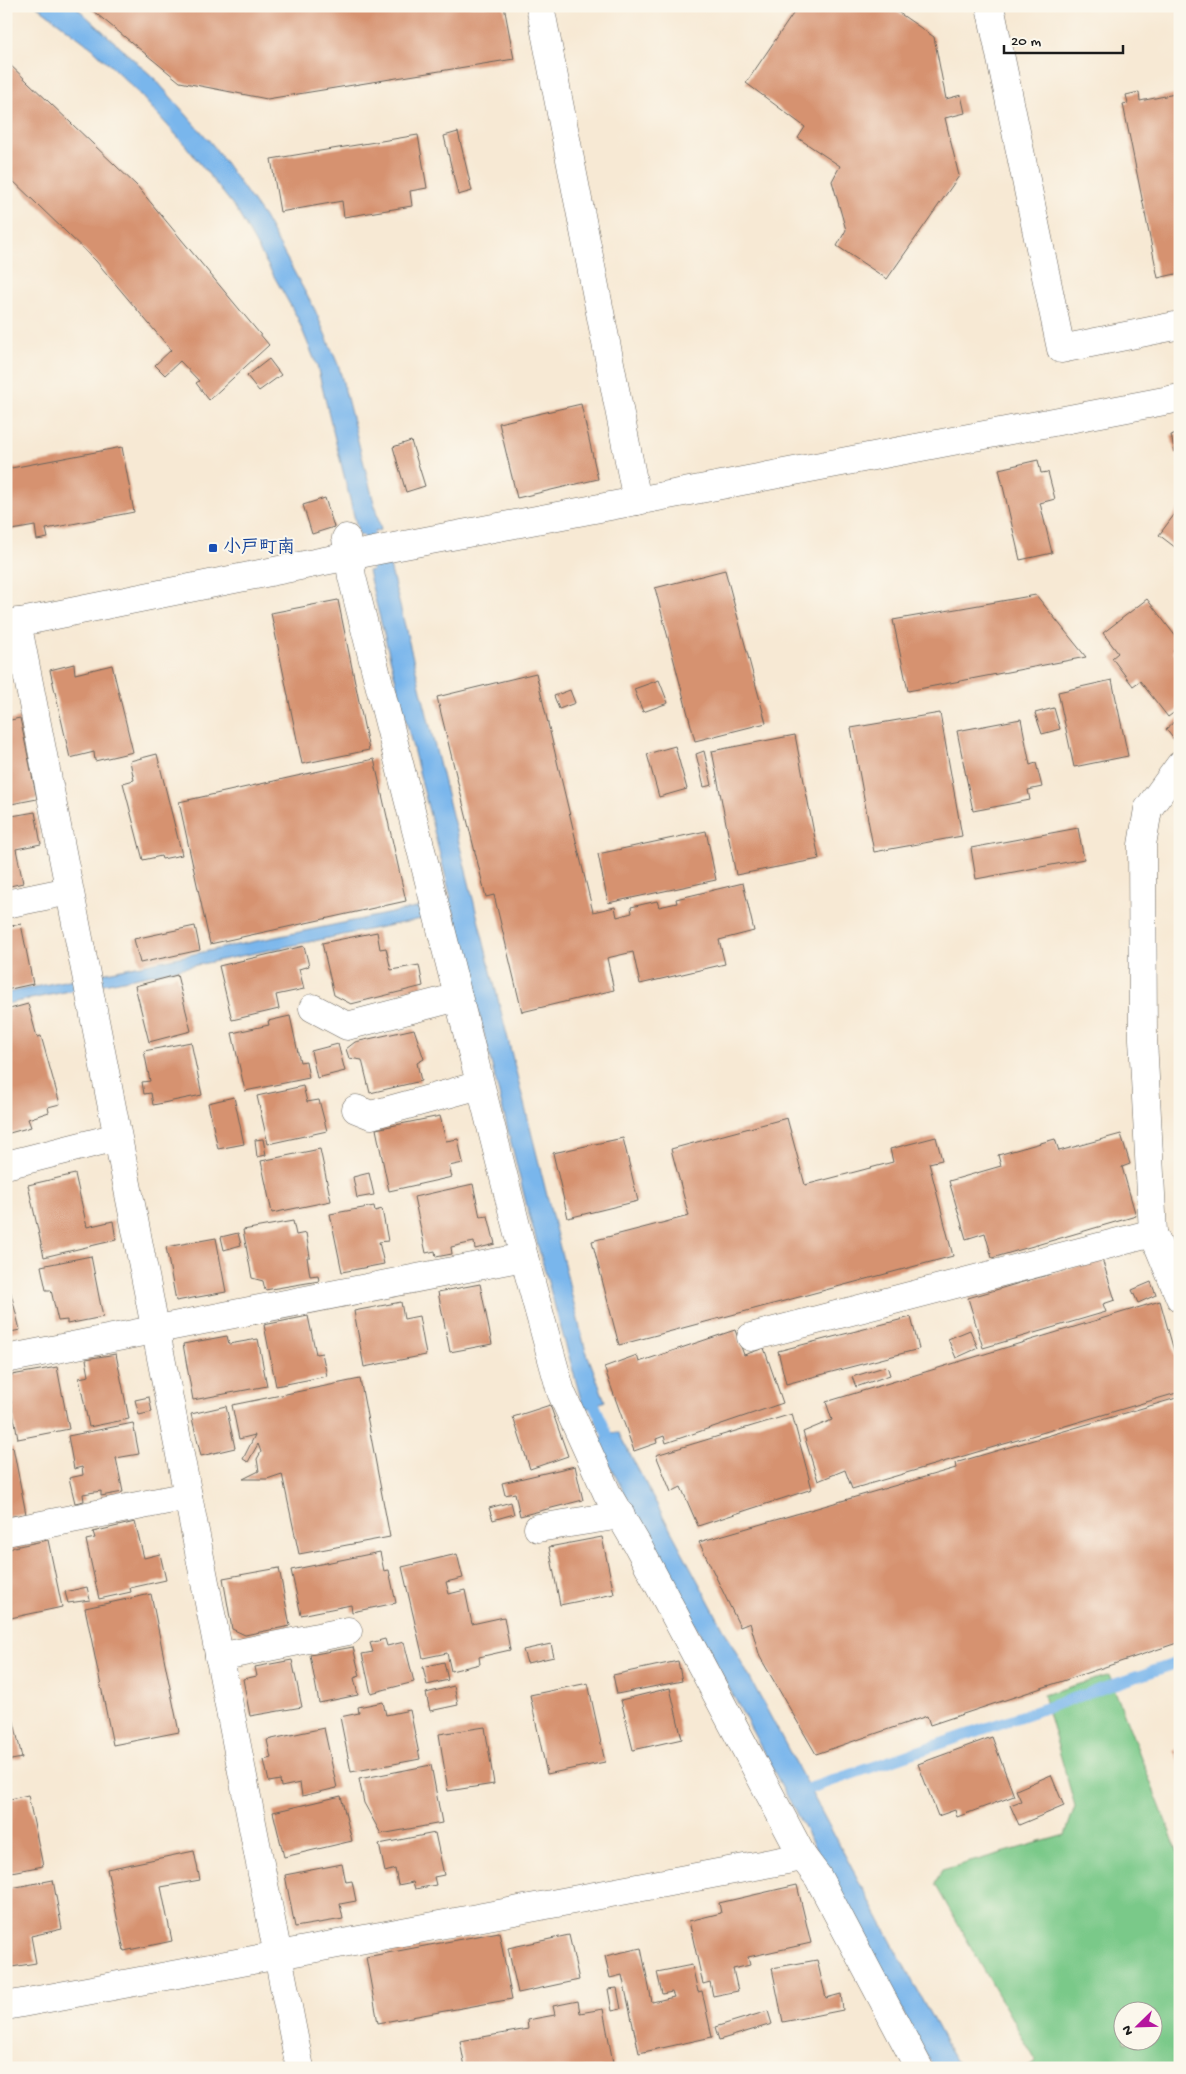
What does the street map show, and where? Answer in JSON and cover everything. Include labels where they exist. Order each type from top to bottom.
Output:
[{"type":"street","points":[[540,6],[637,501]]},
{"type":"street","points":[[990,6],[1061,349],[1180,325]]},
{"type":"street","points":[[300,2068],[69,891],[11,624],[350,550],[399,546],[1180,398]]},
{"type":"street","points":[[350,550],[480,1085],[561,1392],[607,1493],[803,1857],[818,1877],[919,2068]]},
{"type":"street","points":[[1180,765],[1148,809],[1142,845],[1143,1039],[1153,1234],[1180,1298]]},
{"type":"street","points":[[6,904],[69,891]]},
{"type":"street","points":[[313,1008],[347,1026],[458,997]]},
{"type":"street","points":[[356,1110],[371,1115],[480,1085]]},
{"type":"street","points":[[6,1166],[117,1137]]},
{"type":"street","points":[[751,1336],[1153,1234]]},
{"type":"street","points":[[6,1359],[524,1257]]},
{"type":"street","points":[[6,1532],[188,1496]]},
{"type":"street","points":[[538,1528],[621,1516]]},
{"type":"street","points":[[219,1657],[348,1631]]},
{"type":"street","points":[[6,2006],[803,1857]]},
{"type":"green space","points":[[1109,1675],[1180,1858],[1180,2068],[1025,2068],[1036,2061],[935,1884],[942,1870],[1065,1835],[1075,1806],[1043,1695]]},
{"type":"water","points":[[37,6],[75,6],[155,79],[212,144],[264,217],[315,310],[339,367],[381,530],[359,536],[317,366],[297,317],[236,209],[186,146],[134,88],[92,48]]},
{"type":"water","points":[[390,566],[585,1348],[605,1401],[584,1410],[527,1207],[453,909],[431,917],[6,1004],[6,993],[420,907],[451,898],[368,571]]},
{"type":"water","points":[[618,1432],[959,2068],[933,2068],[596,1440]]},
{"type":"building","points":[[87,6],[504,6],[514,59],[267,99],[180,82]]},
{"type":"building","points":[[796,6],[889,6],[934,37],[946,99],[961,95],[965,113],[945,118],[959,176],[887,279],[837,246],[846,230],[832,181],[840,166],[798,138],[805,127],[746,83],[797,8]]},
{"type":"building","points":[[6,61],[137,186],[269,345],[209,400],[196,383],[199,381],[180,361],[165,375],[155,365],[171,350],[96,261],[8,176],[6,178]]},
{"type":"building","points":[[1139,92],[1140,101],[1180,93],[1180,273],[1158,278],[1123,104],[1128,103],[1126,95]]},
{"type":"building","points":[[458,132],[472,191],[458,195],[444,136]]},
{"type":"building","points":[[418,135],[427,188],[410,191],[412,206],[344,217],[342,201],[280,212],[271,159]]},
{"type":"building","points":[[269,359],[281,375],[259,391],[247,376]]},
{"type":"building","points":[[581,404],[598,479],[517,498],[499,423]]},
{"type":"building","points":[[1180,433],[1180,452],[1175,453],[1171,435]]},
{"type":"building","points":[[411,441],[425,486],[406,492],[393,447]]},
{"type":"building","points":[[122,447],[134,512],[46,529],[48,538],[37,540],[35,526],[6,531],[6,469]]},
{"type":"building","points":[[1038,460],[1041,473],[1048,472],[1055,499],[1040,503],[1052,553],[1020,560],[999,469]]},
{"type":"building","points":[[325,498],[334,527],[312,534],[303,505]]},
{"type":"building","points":[[1180,507],[1180,551],[1159,535]]},
{"type":"building","points":[[725,570],[766,723],[695,741],[655,588]]},
{"type":"building","points":[[1036,595],[1086,657],[908,691],[893,620]]},
{"type":"building","points":[[1147,599],[1180,642],[1180,645],[1173,651],[1180,659],[1180,708],[1168,717],[1140,681],[1133,686],[1112,658],[1118,653],[1103,633]]},
{"type":"building","points":[[338,600],[369,750],[302,764],[271,613]]},
{"type":"building","points":[[74,664],[75,674],[112,665],[133,752],[95,761],[94,752],[70,758],[50,670]]},
{"type":"building","points":[[536,673],[593,912],[615,907],[617,917],[632,913],[631,907],[657,901],[659,907],[677,903],[676,899],[743,883],[754,931],[719,940],[725,964],[640,984],[633,952],[607,958],[614,990],[522,1012],[494,895],[486,897],[437,697]]},
{"type":"building","points":[[659,680],[668,703],[643,712],[634,689]]},
{"type":"building","points":[[1112,680],[1128,756],[1074,767],[1058,692]]},
{"type":"building","points":[[570,690],[575,703],[559,709],[554,696]]},
{"type":"building","points":[[1054,708],[1060,729],[1042,734],[1035,713]]},
{"type":"building","points":[[940,713],[962,836],[874,852],[851,728]]},
{"type":"building","points":[[1180,717],[1180,736],[1175,741],[1166,729]]},
{"type":"building","points":[[20,718],[37,799],[6,805],[6,721]]},
{"type":"building","points":[[1021,719],[1030,765],[1036,763],[1042,787],[1028,790],[1030,800],[973,811],[957,731]]},
{"type":"building","points":[[795,735],[819,859],[736,875],[712,751]]},
{"type":"building","points":[[675,746],[687,789],[659,797],[647,754]]},
{"type":"building","points":[[704,751],[712,785],[704,787],[696,754]]},
{"type":"building","points":[[157,754],[182,855],[162,859],[161,856],[143,860],[123,783],[134,780],[130,761]]},
{"type":"building","points":[[374,759],[406,901],[210,944],[179,802]]},
{"type":"building","points":[[35,812],[41,844],[16,849],[23,883],[6,887],[6,817]]},
{"type":"building","points":[[1078,828],[1084,859],[976,879],[971,848]]},
{"type":"building","points":[[706,831],[716,880],[608,903],[598,854]]},
{"type":"building","points":[[21,924],[33,984],[6,990],[6,927]]},
{"type":"building","points":[[195,926],[200,950],[140,963],[134,939]]},
{"type":"building","points":[[377,932],[380,949],[386,948],[391,970],[419,965],[423,986],[351,1004],[334,995],[322,943]]},
{"type":"building","points":[[304,946],[309,966],[299,969],[304,989],[276,995],[279,1009],[232,1020],[219,966]]},
{"type":"building","points":[[177,975],[191,1031],[149,1042],[135,986]]},
{"type":"building","points":[[28,1004],[37,1037],[41,1036],[60,1104],[48,1107],[49,1112],[28,1119],[31,1127],[6,1134],[6,1010]]},
{"type":"building","points":[[290,1016],[300,1062],[306,1061],[309,1078],[245,1091],[232,1033],[269,1025],[268,1021]]},
{"type":"building","points":[[414,1029],[424,1059],[417,1063],[421,1081],[370,1093],[362,1060],[349,1058],[346,1049],[355,1042]]},
{"type":"building","points":[[191,1042],[202,1095],[153,1105],[151,1093],[144,1094],[142,1082],[150,1081],[144,1051]]},
{"type":"building","points":[[338,1044],[345,1071],[317,1078],[311,1051]]},
{"type":"building","points":[[303,1086],[307,1102],[319,1100],[327,1131],[268,1144],[257,1096]]},
{"type":"building","points":[[234,1097],[244,1144],[218,1149],[208,1103]]},
{"type":"building","points":[[440,1116],[446,1141],[458,1139],[463,1163],[449,1166],[452,1177],[389,1191],[376,1129]]},
{"type":"building","points":[[787,1118],[805,1185],[893,1162],[890,1149],[936,1137],[942,1160],[929,1163],[953,1256],[619,1345],[592,1241],[689,1216],[671,1149]]},
{"type":"building","points":[[1121,1134],[1130,1164],[1122,1167],[1136,1216],[992,1258],[985,1233],[966,1239],[949,1181],[1001,1166],[998,1155],[1055,1139],[1059,1151]]},
{"type":"building","points":[[623,1138],[638,1201],[568,1218],[553,1153]]},
{"type":"building","points":[[263,1139],[266,1155],[257,1157],[255,1140]]},
{"type":"building","points":[[320,1149],[331,1201],[272,1213],[261,1161]]},
{"type":"building","points":[[369,1173],[374,1195],[357,1198],[353,1177]]},
{"type":"building","points":[[75,1174],[87,1227],[113,1221],[116,1240],[44,1257],[28,1185]]},
{"type":"building","points":[[473,1184],[480,1217],[488,1216],[495,1244],[475,1249],[474,1242],[451,1247],[452,1254],[436,1257],[435,1251],[426,1253],[414,1197]]},
{"type":"building","points":[[374,1206],[375,1211],[382,1209],[388,1241],[379,1242],[384,1264],[342,1272],[330,1214]]},
{"type":"building","points":[[293,1221],[296,1235],[306,1233],[310,1257],[307,1257],[310,1276],[318,1275],[319,1281],[265,1290],[263,1281],[252,1278],[243,1230]]},
{"type":"building","points":[[238,1233],[241,1245],[224,1250],[221,1237]]},
{"type":"building","points":[[216,1238],[226,1292],[176,1301],[166,1247]]},
{"type":"building","points":[[91,1256],[103,1317],[67,1324],[67,1320],[58,1321],[51,1290],[46,1290],[41,1266]]},
{"type":"building","points":[[1102,1259],[1115,1300],[1103,1304],[1106,1312],[983,1348],[968,1298]]},
{"type":"building","points":[[6,1273],[20,1330],[6,1333]]},
{"type":"building","points":[[1151,1282],[1156,1295],[1138,1303],[1132,1290]]},
{"type":"building","points":[[480,1284],[492,1344],[450,1352],[438,1292]]},
{"type":"building","points":[[1160,1301],[1180,1372],[1180,1392],[852,1489],[845,1470],[818,1481],[803,1432],[832,1420],[826,1402]]},
{"type":"building","points":[[401,1302],[404,1319],[419,1316],[426,1355],[364,1367],[354,1311]]},
{"type":"building","points":[[308,1316],[316,1354],[322,1353],[327,1376],[276,1386],[264,1325]]},
{"type":"building","points":[[911,1317],[919,1349],[786,1384],[778,1351]]},
{"type":"building","points":[[735,1330],[744,1355],[764,1348],[783,1403],[666,1443],[664,1436],[656,1439],[657,1443],[634,1451],[604,1367],[637,1355],[639,1362]]},
{"type":"building","points":[[970,1330],[978,1348],[956,1358],[948,1339]]},
{"type":"building","points":[[227,1336],[229,1344],[258,1339],[267,1386],[193,1400],[183,1344]]},
{"type":"building","points":[[116,1354],[129,1419],[89,1427],[79,1378],[89,1376],[86,1359]]},
{"type":"building","points":[[887,1366],[890,1375],[856,1387],[852,1377]]},
{"type":"building","points":[[57,1367],[69,1429],[18,1439],[6,1376]]},
{"type":"building","points":[[360,1379],[390,1537],[299,1554],[282,1474],[267,1479],[243,1479],[259,1471],[257,1459],[261,1452],[258,1444],[248,1462],[243,1459],[255,1435],[239,1439],[232,1405]]},
{"type":"building","points":[[149,1397],[152,1412],[139,1415],[135,1400]]},
{"type":"building","points":[[1180,1397],[1180,1642],[930,1725],[927,1716],[816,1754],[760,1657],[750,1623],[740,1627],[699,1542],[956,1468],[955,1463]]},
{"type":"building","points":[[550,1405],[568,1456],[530,1469],[513,1417]]},
{"type":"building","points":[[226,1406],[235,1448],[201,1456],[191,1414]]},
{"type":"building","points":[[792,1414],[812,1489],[698,1526],[681,1487],[671,1492],[656,1455]]},
{"type":"building","points":[[133,1423],[139,1454],[116,1458],[123,1492],[101,1496],[101,1491],[83,1494],[84,1501],[75,1503],[69,1478],[83,1475],[82,1467],[74,1469],[68,1436]]},
{"type":"building","points":[[13,1447],[26,1514],[7,1517],[6,1449]]},
{"type":"building","points":[[575,1466],[583,1500],[520,1516],[515,1493],[505,1495],[502,1483]]},
{"type":"building","points":[[511,1502],[514,1514],[493,1520],[489,1508]]},
{"type":"building","points":[[135,1522],[144,1558],[160,1554],[166,1580],[130,1588],[131,1592],[99,1599],[86,1540],[95,1538],[93,1532]]},
{"type":"building","points":[[602,1537],[614,1594],[560,1605],[549,1547]]},
{"type":"building","points":[[48,1540],[62,1607],[6,1619],[6,1552],[14,1547]]},
{"type":"building","points":[[380,1552],[384,1571],[389,1570],[396,1603],[352,1612],[351,1605],[301,1615],[291,1570]]},
{"type":"building","points":[[457,1554],[463,1578],[446,1582],[449,1594],[465,1590],[472,1624],[504,1617],[510,1650],[479,1657],[480,1664],[451,1671],[447,1653],[423,1658],[402,1567]]},
{"type":"building","points":[[279,1568],[290,1626],[245,1635],[232,1629],[223,1578]]},
{"type":"building","points":[[87,1587],[90,1600],[68,1603],[65,1592]]},
{"type":"building","points":[[151,1594],[179,1732],[113,1745],[85,1608]]},
{"type":"building","points":[[385,1639],[387,1646],[404,1642],[414,1682],[371,1693],[362,1654],[373,1652],[370,1643]]},
{"type":"building","points":[[551,1644],[554,1657],[527,1663],[523,1650]]},
{"type":"building","points":[[353,1647],[360,1676],[354,1678],[358,1695],[319,1703],[310,1655]]},
{"type":"building","points":[[292,1660],[302,1707],[250,1716],[243,1679],[257,1676],[255,1667]]},
{"type":"building","points":[[678,1661],[682,1681],[617,1694],[613,1675]]},
{"type":"building","points":[[444,1662],[448,1680],[427,1685],[423,1667]]},
{"type":"building","points":[[588,1683],[605,1762],[547,1774],[530,1695]]},
{"type":"building","points":[[6,1686],[22,1758],[6,1761]]},
{"type":"building","points":[[454,1686],[458,1705],[430,1711],[426,1693]]},
{"type":"building","points":[[670,1688],[682,1739],[633,1750],[621,1700]]},
{"type":"building","points":[[383,1702],[386,1715],[410,1710],[420,1759],[351,1772],[340,1717],[359,1713],[358,1707]]},
{"type":"building","points":[[485,1727],[494,1784],[448,1791],[439,1734]]},
{"type":"building","points":[[324,1728],[337,1788],[302,1796],[300,1783],[281,1787],[280,1780],[269,1782],[264,1760],[271,1758],[267,1740]]},
{"type":"building","points":[[992,1737],[1014,1796],[957,1817],[955,1810],[938,1816],[918,1764]]},
{"type":"building","points":[[1180,1747],[1180,1765],[1173,1750]]},
{"type":"building","points":[[431,1765],[442,1823],[381,1834],[364,1803],[359,1779]]},
{"type":"building","points":[[1051,1775],[1064,1806],[1019,1825],[1010,1805],[1021,1801],[1016,1790]]},
{"type":"building","points":[[28,1795],[43,1866],[6,1873],[6,1800]]},
{"type":"building","points":[[341,1796],[352,1841],[284,1857],[273,1812]]},
{"type":"building","points":[[435,1833],[444,1875],[434,1877],[436,1885],[415,1889],[413,1882],[398,1885],[395,1869],[385,1872],[379,1844]]},
{"type":"building","points":[[194,1851],[200,1880],[161,1887],[172,1941],[124,1951],[107,1869]]},
{"type":"building","points":[[342,1864],[346,1882],[352,1881],[356,1901],[340,1904],[343,1919],[295,1927],[285,1875]]},
{"type":"building","points":[[53,1880],[62,1929],[31,1936],[36,1963],[6,1968],[6,1889]]},
{"type":"building","points":[[797,1885],[811,1943],[748,1957],[750,1965],[733,1969],[738,1991],[713,1996],[710,1982],[703,1984],[689,1921],[721,1913],[719,1903]]},
{"type":"building","points":[[499,1932],[512,1999],[378,2023],[366,1957]]},
{"type":"building","points":[[569,1935],[579,1980],[518,1993],[508,1948]]},
{"type":"building","points":[[641,1948],[652,2002],[674,1997],[672,1992],[662,1994],[657,1972],[692,1965],[698,1992],[702,1991],[712,2037],[639,2053],[622,1975],[610,1978],[605,1956]]},
{"type":"building","points":[[817,1960],[826,1998],[841,1994],[843,2010],[783,2022],[772,1968]]},
{"type":"building","points":[[617,1988],[621,2009],[612,2011],[608,1989]]},
{"type":"building","points":[[578,2001],[580,2013],[603,2009],[614,2068],[465,2068],[460,2041],[528,2029],[527,2020],[555,2015],[553,2006]]},
{"type":"building","points":[[768,2011],[772,2024],[719,2040],[715,2027]]},
{"type":"waterway","points":[[365,520],[381,582]]},
{"type":"waterway","points":[[589,1392],[613,1448]]},
{"type":"waterway","points":[[799,1792],[1180,1662]]},
{"type":"place","name":"小戸町南","points":[[213,548]]}]
